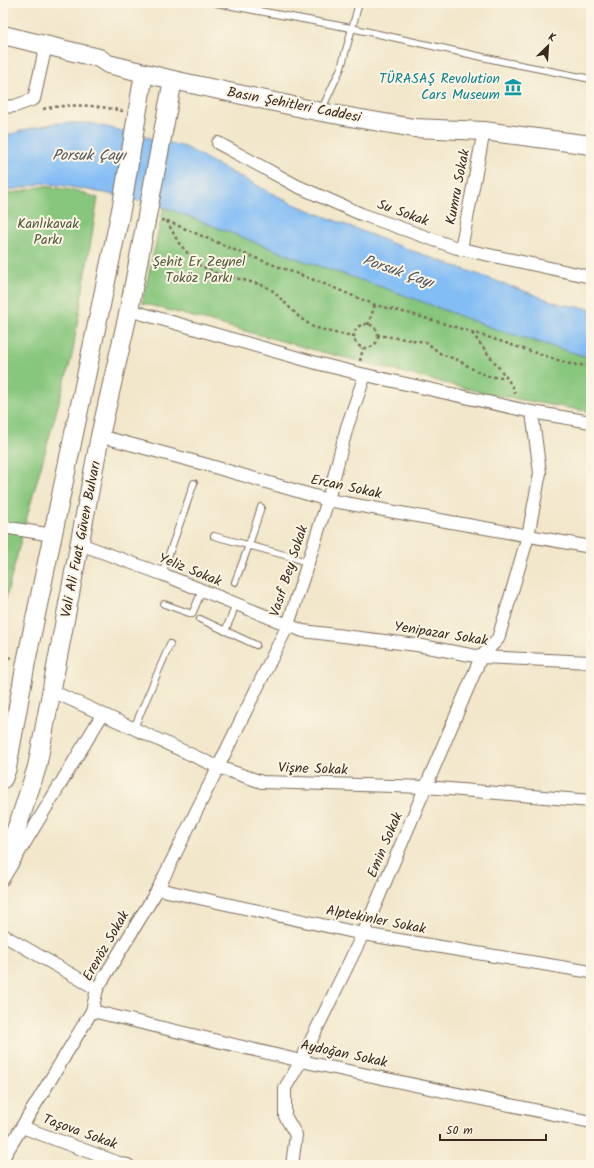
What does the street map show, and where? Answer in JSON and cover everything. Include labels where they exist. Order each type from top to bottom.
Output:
[{"type":"main road","name":"Basın Şehitleri Caddesi","points":[[3,35],[99,58],[108,64],[144,73],[321,112],[414,128],[484,131],[591,145]]},
{"type":"main road","points":[[3,44],[97,67],[108,64]]},
{"type":"main road","name":"Vali Ali Fuat Güven Bulvarı","points":[[3,779],[7,768],[26,662],[122,205],[144,73]]},
{"type":"main road","name":"Vali Ali Fuat Güven Bulvarı","points":[[3,864],[37,767],[100,436],[129,310],[173,80]]},
{"type":"street","points":[[3,107],[15,106],[34,99],[44,54]]},
{"type":"street","name":"Kumru Sokak","points":[[461,249],[484,131]]},
{"type":"street","name":"Su Sokak","points":[[218,142],[297,186],[354,211],[461,249],[591,277]]},
{"type":"street","points":[[129,310],[320,364],[532,412],[591,422]]},
{"type":"street","name":"Vasıf Bey Sokak","points":[[218,767],[288,625],[328,500],[347,427],[366,375]]},
{"type":"street","name":"Emin Sokak","points":[[292,1165],[296,1135],[285,1116],[285,1088],[301,1061],[363,934],[481,657],[498,639],[528,536],[540,473],[532,412]]},
{"type":"street","name":"Ercan Sokak","points":[[100,436],[328,500],[591,547]]},
{"type":"street","points":[[3,526],[53,535]]},
{"type":"street","name":"Yeliz Sokak","points":[[80,544],[162,574],[288,625]]},
{"type":"street","name":"Yenipazar Sokak","points":[[288,625],[303,631],[417,645],[481,657],[591,662]]},
{"type":"street","name":"Vişne Sokak","points":[[52,691],[218,767],[262,782],[426,787],[591,801]]},
{"type":"street","points":[[3,879],[102,714]]},
{"type":"street","name":"Erenöz Sokak","points":[[3,1158],[92,1011],[97,989],[158,889],[218,767]]},
{"type":"street","name":"Alptekinler Sokak","points":[[158,889],[363,934],[591,972]]},
{"type":"street","points":[[3,935],[97,989]]},
{"type":"street","name":"Aydoğan Sokak","points":[[92,1011],[301,1061],[591,1122]]},
{"type":"street","name":"Taşova Sokak","points":[[22,1127],[128,1165]]},
{"type":"lane","points":[[216,3],[351,28],[505,62],[591,79]]},
{"type":"lane","points":[[321,112],[341,68],[359,3]]},
{"type":"lane","points":[[162,574],[194,483]]},
{"type":"lane","points":[[235,582],[261,507]]},
{"type":"lane","points":[[214,536],[308,563]]},
{"type":"lane","points":[[164,604],[192,614],[202,591]]},
{"type":"lane","points":[[225,631],[235,604]]},
{"type":"lane","points":[[200,619],[256,645]]},
{"type":"lane","points":[[134,728],[170,644]]},
{"type":"path","points":[[40,109],[61,105],[99,106],[136,118]]},
{"type":"path","points":[[147,214],[167,221],[237,252],[327,285],[375,305],[472,332],[570,364],[591,366]]},
{"type":"path","points":[[167,221],[178,242],[197,264],[216,273],[259,284],[271,289],[299,318],[313,327],[354,336]]},
{"type":"path","points":[[368,325],[375,305]]},
{"type":"path","points":[[368,325],[374,328],[377,339],[374,345],[367,348],[359,346],[354,336],[355,332],[360,326],[368,325]]},
{"type":"path","points":[[472,332],[506,376],[514,389],[516,408]]},
{"type":"path","points":[[377,335],[426,342],[441,354],[458,360],[476,372],[491,377],[506,376]]},
{"type":"shaded area","points":[[70,3],[591,3],[72,4]]},
{"type":"green space","name":"Kanlıkavak Parkı","points":[[44,186],[77,191],[98,198],[72,356],[3,609],[3,195]]},
{"type":"green space","name":"Şehit Er Zeynel Toköz Parkı","points":[[164,207],[296,258],[396,292],[498,330],[591,358],[591,412],[488,394],[322,352],[142,303]]},
{"type":"water","name":"Porsuk Çayı","points":[[56,123],[91,123],[185,147],[291,203],[399,246],[560,304],[591,309],[591,358],[498,330],[396,292],[296,258],[164,207],[110,194],[43,183],[3,192],[3,137],[24,130]]},
{"type":"place","name":"TÜRASAŞ Revolution Cars Museum","points":[[513,87]]}]
